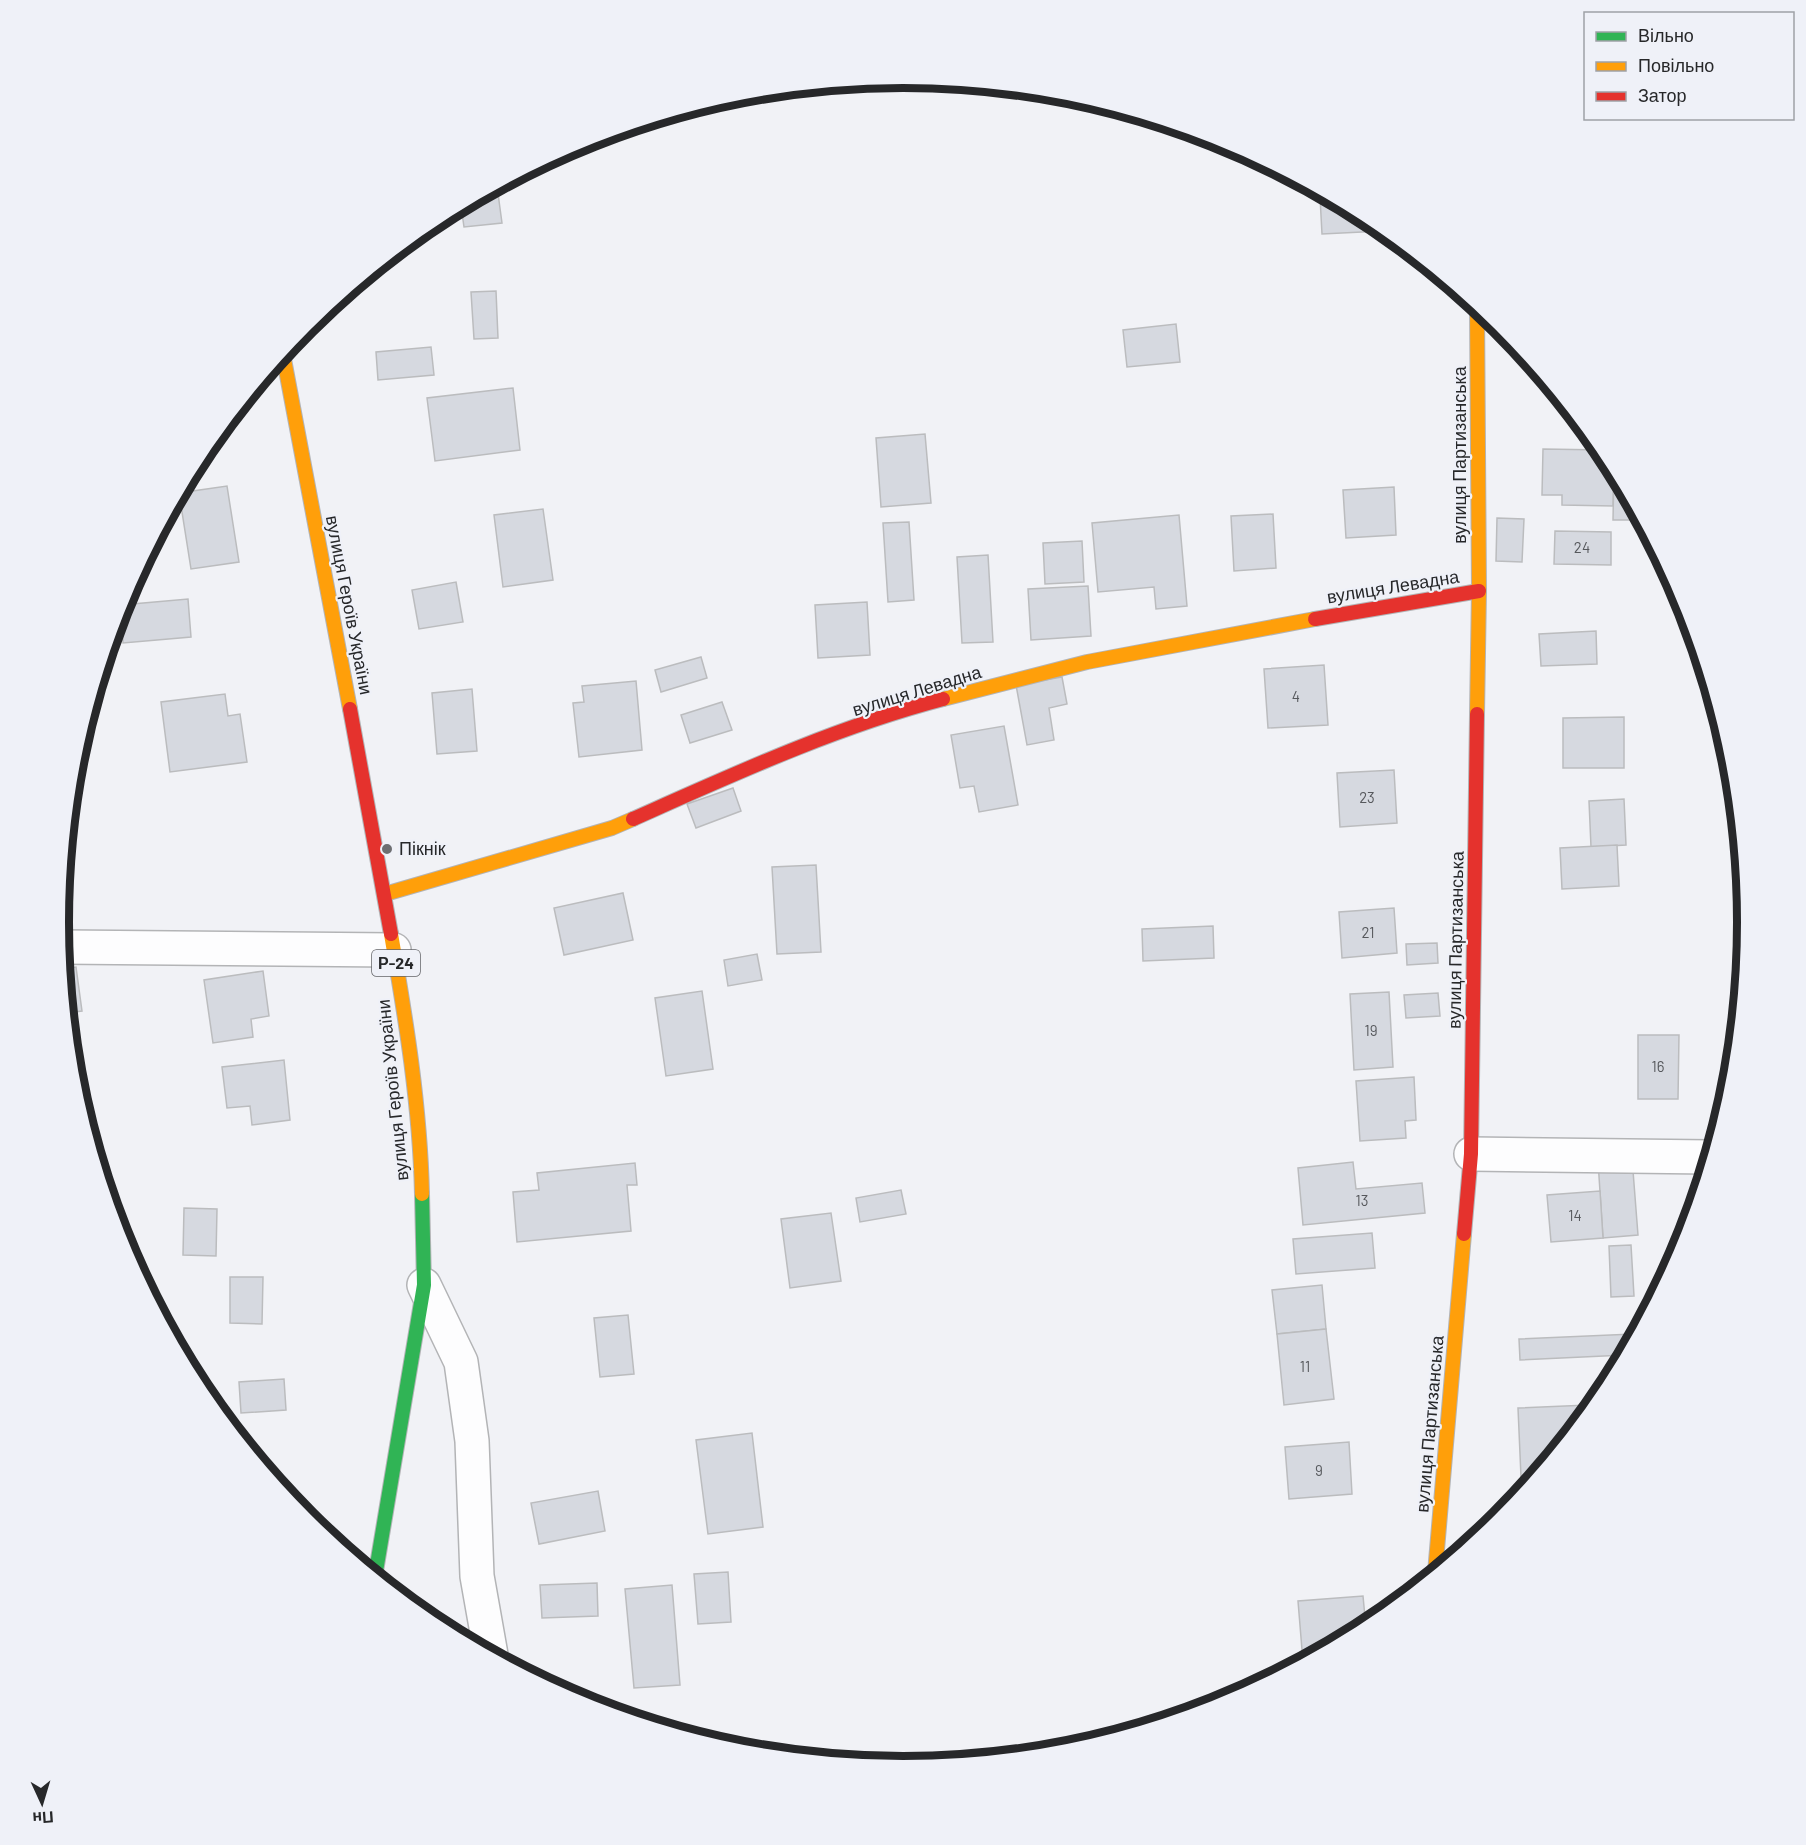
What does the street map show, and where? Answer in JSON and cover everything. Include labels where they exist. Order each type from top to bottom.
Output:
[{"type":"street","name":"вулиця Партизанська","points":[[1436,1564],[1471,1154],[1479,591],[1477,318]]},
{"type":"street","name":"вулиця Героїв України","points":[[285,363],[385,894],[411,1053],[421,1157],[424,1285],[376,1569]]},
{"type":"street","name":"вулиця Левадна","points":[[385,894],[612,828],[765,760],[910,708],[1087,662],[1354,611],[1479,591]]},
{"type":"street","points":[[70,947],[394,950]]},
{"type":"street","points":[[1471,1154],[1703,1157]]},
{"type":"street","points":[[424,1285],[461,1362],[472,1441],[477,1576],[490,1647]]},
{"type":"building","points":[[498,194],[502,223],[464,227],[462,215]]},
{"type":"building","points":[[1320,200],[1370,232],[1322,234]]},
{"type":"building","points":[[496,291],[498,338],[474,339],[471,292]]},
{"type":"building","points":[[1176,324],[1180,362],[1127,367],[1123,330]]},
{"type":"building","points":[[431,347],[434,375],[378,380],[376,352]]},
{"type":"building","points":[[513,388],[520,450],[435,461],[427,398]]},
{"type":"building","points":[[925,434],[931,503],[881,507],[876,438]]},
{"type":"building","points":[[1543,449],[1590,450],[1614,487],[1613,506],[1562,505],[1562,495],[1542,495]]},
{"type":"building","points":[[227,486],[239,562],[191,569],[181,505],[190,491]]},
{"type":"building","points":[[1394,487],[1396,535],[1346,538],[1343,490]]},
{"type":"building","points":[[1614,488],[1633,520],[1613,520]]},
{"type":"building","points":[[543,509],[553,580],[503,587],[494,515]]},
{"type":"building","points":[[1273,514],[1276,568],[1234,571],[1231,516]]},
{"type":"building","points":[[1179,515],[1187,606],[1156,609],[1154,587],[1098,592],[1092,523]]},
{"type":"building","points":[[1497,518],[1524,519],[1522,562],[1496,561]]},
{"type":"building","points":[[909,522],[914,600],[888,602],[883,523]]},
{"type":"building","points":[[1555,531],[1611,532],[1611,565],[1554,564]]},
{"type":"building","points":[[1082,541],[1084,582],[1045,584],[1043,543]]},
{"type":"building","points":[[988,555],[993,642],[962,643],[957,557]]},
{"type":"building","points":[[456,582],[463,622],[419,629],[412,590]]},
{"type":"building","points":[[1088,586],[1091,636],[1031,640],[1028,589]]},
{"type":"building","points":[[188,599],[191,637],[123,643],[122,629],[132,604]]},
{"type":"building","points":[[867,602],[870,655],[818,658],[815,605]]},
{"type":"building","points":[[1596,631],[1597,664],[1541,666],[1539,634]]},
{"type":"building","points":[[701,657],[707,678],[661,692],[655,670]]},
{"type":"building","points":[[1324,665],[1328,725],[1268,728],[1264,669]]},
{"type":"building","points":[[1062,677],[1067,704],[1049,708],[1054,740],[1027,745],[1016,685]]},
{"type":"building","points":[[636,681],[642,750],[579,757],[573,703],[584,702],[582,686]]},
{"type":"building","points":[[472,689],[477,751],[437,754],[432,693]]},
{"type":"building","points":[[225,694],[228,716],[240,714],[247,762],[170,772],[161,702]]},
{"type":"building","points":[[722,702],[732,730],[690,743],[681,715]]},
{"type":"building","points":[[1624,717],[1624,768],[1563,768],[1563,718]]},
{"type":"building","points":[[1004,726],[1018,805],[979,812],[974,786],[960,788],[951,735]]},
{"type":"building","points":[[1394,770],[1397,823],[1340,827],[1337,773]]},
{"type":"building","points":[[733,788],[741,811],[696,828],[687,804]]},
{"type":"building","points":[[1624,799],[1626,845],[1591,847],[1589,801]]},
{"type":"building","points":[[1617,845],[1619,886],[1562,889],[1560,848]]},
{"type":"building","points":[[816,865],[821,952],[777,954],[772,867]]},
{"type":"building","points":[[623,893],[633,940],[564,955],[554,908]]},
{"type":"building","points":[[1394,908],[1397,953],[1342,958],[1339,912]]},
{"type":"building","points":[[1213,926],[1214,958],[1143,961],[1142,929]]},
{"type":"building","points":[[1437,943],[1438,963],[1407,965],[1406,944]]},
{"type":"building","points":[[757,954],[762,980],[728,986],[724,960]]},
{"type":"building","points":[[76,967],[82,1011],[74,1012],[71,968]]},
{"type":"building","points":[[263,971],[269,1016],[251,1019],[253,1037],[213,1043],[204,980]]},
{"type":"building","points":[[702,991],[713,1069],[666,1076],[655,998]]},
{"type":"building","points":[[1389,992],[1393,1067],[1354,1070],[1350,994]]},
{"type":"building","points":[[1438,993],[1440,1016],[1406,1018],[1404,995]]},
{"type":"building","points":[[1638,1035],[1679,1035],[1678,1099],[1638,1099]]},
{"type":"building","points":[[284,1060],[290,1120],[252,1125],[250,1106],[227,1108],[222,1067]]},
{"type":"building","points":[[1414,1077],[1416,1120],[1405,1121],[1406,1138],[1360,1141],[1356,1081]]},
{"type":"building","points":[[1632,1158],[1638,1235],[1603,1238],[1598,1161]]},
{"type":"building","points":[[1353,1162],[1356,1189],[1422,1183],[1425,1213],[1303,1225],[1298,1168]]},
{"type":"building","points":[[635,1163],[637,1185],[627,1185],[631,1231],[517,1242],[513,1192],[539,1190],[537,1173]]},
{"type":"building","points":[[901,1190],[906,1214],[860,1222],[856,1198]]},
{"type":"building","points":[[1600,1191],[1603,1238],[1551,1242],[1547,1195]]},
{"type":"building","points":[[184,1208],[217,1209],[216,1256],[183,1255]]},
{"type":"building","points":[[831,1213],[841,1281],[790,1288],[781,1219]]},
{"type":"building","points":[[1372,1233],[1375,1268],[1296,1274],[1293,1239]]},
{"type":"building","points":[[1631,1245],[1634,1296],[1611,1297],[1609,1246]]},
{"type":"building","points":[[230,1277],[263,1277],[262,1324],[230,1323]]},
{"type":"building","points":[[1322,1285],[1326,1329],[1277,1334],[1272,1290]]},
{"type":"building","points":[[628,1315],[634,1374],[600,1377],[594,1318]]},
{"type":"building","points":[[1326,1329],[1334,1399],[1284,1405],[1277,1334]]},
{"type":"building","points":[[1628,1334],[1615,1355],[1520,1360],[1519,1339]]},
{"type":"building","points":[[284,1379],[286,1410],[241,1413],[239,1382]]},
{"type":"building","points":[[1582,1405],[1525,1477],[1521,1477],[1518,1408]]},
{"type":"building","points":[[752,1433],[763,1527],[708,1534],[696,1440]]},
{"type":"building","points":[[1349,1442],[1352,1494],[1289,1499],[1285,1447]]},
{"type":"building","points":[[598,1491],[605,1531],[539,1544],[531,1503]]},
{"type":"building","points":[[728,1572],[731,1622],[698,1624],[694,1574]]},
{"type":"building","points":[[597,1583],[598,1616],[542,1618],[540,1585]]},
{"type":"building","points":[[672,1585],[680,1685],[634,1688],[625,1589]]},
{"type":"building","points":[[1363,1596],[1365,1617],[1302,1654],[1298,1601]]},
{"type":"traffic: fast","points":[[376,1569],[424,1285],[422,1194]]},
{"type":"traffic: slow","points":[[1477,318],[1479,591],[1477,714]]},
{"type":"traffic: slow","points":[[285,363],[350,709]]},
{"type":"traffic: slow","points":[[943,699],[1087,662],[1315,619]]},
{"type":"traffic: slow","points":[[385,894],[612,828],[633,819]]},
{"type":"traffic: slow","points":[[391,934],[415,1096],[422,1194]]},
{"type":"traffic: slow","points":[[1436,1564],[1464,1234]]},
{"type":"traffic: jam","points":[[1315,619],[1479,591]]},
{"type":"traffic: jam","points":[[633,819],[825,737],[943,699]]},
{"type":"traffic: jam","points":[[350,709],[391,934]]},
{"type":"traffic: jam","points":[[1464,1234],[1471,1154],[1477,714]]},
{"type":"place","name":"Пікнік","points":[[387,849]]}]
